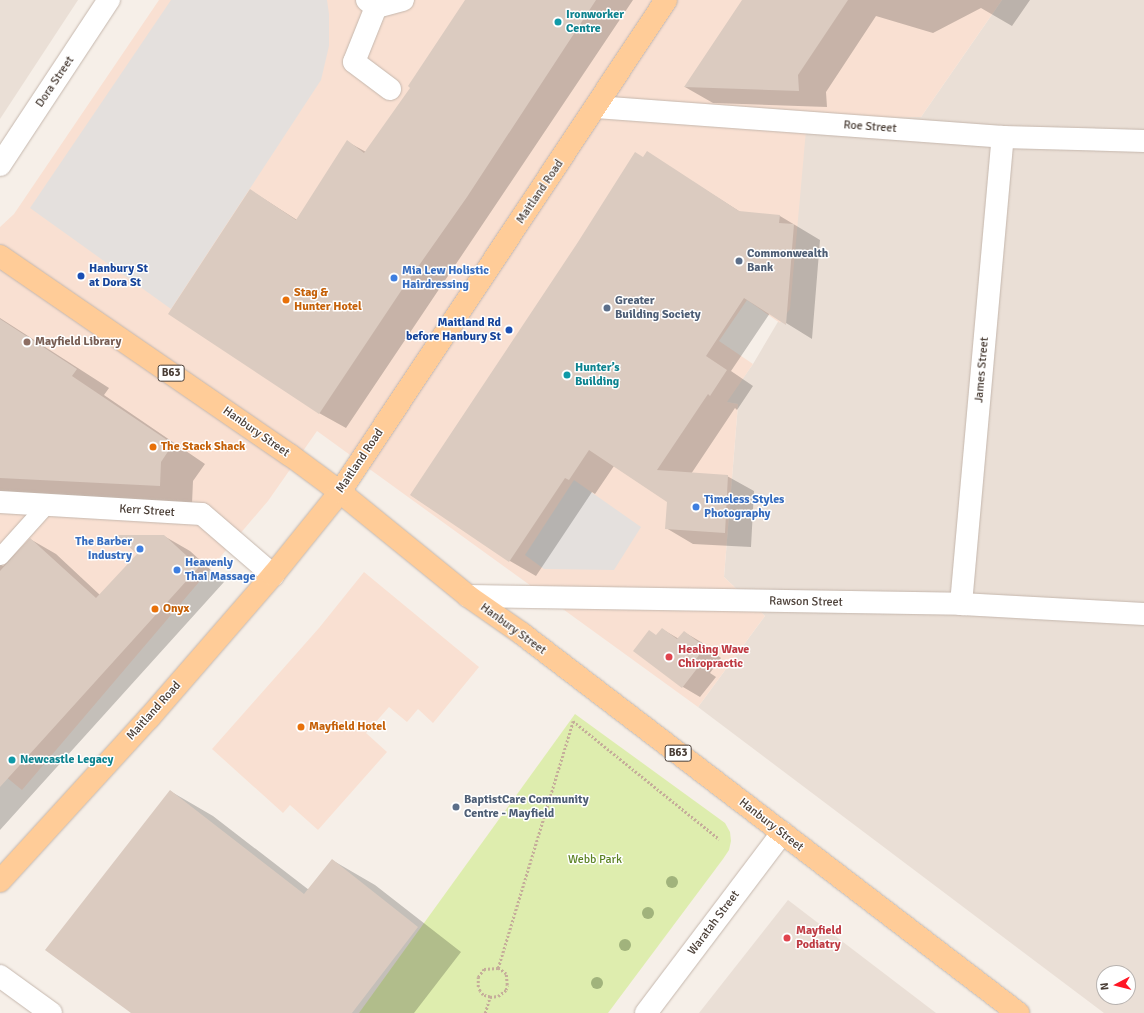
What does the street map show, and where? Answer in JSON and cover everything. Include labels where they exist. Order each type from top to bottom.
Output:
[{"type":"main road","name":"Maitland Road","points":[[0,881],[149,718],[273,575],[340,492],[666,0]]},
{"type":"main road","name":"Hanbury Street","points":[[0,256],[277,446],[340,492],[468,596],[521,633],[1018,1013]]},
{"type":"street","name":"Dora Street","points":[[0,165],[109,0]]},
{"type":"street","points":[[390,89],[354,62],[372,3],[403,0]]},
{"type":"street","name":"Roe Street","points":[[596,107],[1003,136],[1144,141]]},
{"type":"street","name":"James Street","points":[[961,604],[1003,136]]},
{"type":"street","name":"Kerr Street","points":[[0,502],[202,514],[273,575]]},
{"type":"street","name":"Rawson Street","points":[[468,596],[961,604],[1144,614]]},
{"type":"street","name":"Waratah Street","points":[[646,1013],[782,833]]},
{"type":"street","points":[[0,976],[51,1013]]},
{"type":"lane","points":[[0,556],[46,505]]},
{"type":"path","points":[[498,968],[573,721],[719,839]]},
{"type":"path","points":[[493,967],[498,968],[506,974],[507,985],[502,994],[490,997],[483,995],[480,991],[478,987],[478,977],[484,969],[493,967]]},
{"type":"path","points":[[485,1013],[490,997]]},
{"type":"shaded area","points":[[0,0],[78,0],[0,119]]},
{"type":"shaded area","points":[[159,0],[1002,0],[921,117],[807,119],[790,309],[780,323],[747,300],[719,341],[753,364],[727,402],[738,404],[724,577],[765,616],[698,707],[317,431],[268,501],[22,790],[0,772],[0,227],[14,214]]},
{"type":"shaded area","points":[[171,0],[327,0],[329,14],[329,46],[321,80],[171,309],[30,208]]},
{"type":"shaded area","points":[[1002,0],[1144,0],[1144,1013],[1104,1013],[698,707],[765,616],[724,577],[738,404],[726,402],[753,364],[779,320],[807,118],[921,117]]},
{"type":"shaded area","points":[[574,480],[641,527],[614,570],[544,569],[525,555]]},
{"type":"shaded area","name":"Mayfield Hotel","points":[[364,572],[479,667],[433,723],[418,709],[407,722],[389,707],[366,733],[387,752],[318,830],[290,805],[283,813],[212,749],[319,628]]},
{"type":"shaded area","points":[[788,900],[936,1013],[699,1013]]},
{"type":"green space","name":"Webb Park","points":[[575,714],[725,823],[730,832],[731,841],[729,850],[723,859],[608,1013],[359,1013]]},
{"type":"building","points":[[465,0],[596,0],[467,197],[401,291],[319,414],[168,314],[250,189],[296,220],[347,140],[364,153],[410,88],[408,86]]},
{"type":"building","points":[[742,0],[848,0],[798,75],[799,91],[684,87]]},
{"type":"building","points":[[647,151],[739,211],[780,215],[779,223],[794,224],[786,325],[744,298],[706,356],[727,370],[710,396],[708,394],[657,470],[728,475],[725,533],[665,529],[667,502],[589,450],[569,480],[565,478],[509,562],[410,495],[578,242],[635,152],[643,157]]},
{"type":"building","points":[[0,319],[77,369],[72,376],[173,444],[161,462],[160,486],[0,478]]},
{"type":"building","points":[[116,535],[164,535],[199,567],[0,787],[0,571],[30,538],[96,598],[137,554]]},
{"type":"building","name":"Healing Wave Chiropractic","points":[[662,628],[677,639],[684,631],[705,647],[694,662],[699,666],[682,688],[633,651],[649,630],[656,635]]},
{"type":"building","points":[[170,790],[304,894],[332,859],[418,927],[352,1013],[131,1013],[45,950]]},
{"type":"place","name":"Ironworker Centre","points":[[558,22]]},
{"type":"place","name":"Commonwealth Bank","points":[[739,261]]},
{"type":"place","name":"Hanbury St at Dora St","points":[[81,276]]},
{"type":"place","name":"Mia Lew Holistic Hairdressing","points":[[394,278]]},
{"type":"place","name":"Stag & Hunter Hotel","points":[[286,300]]},
{"type":"place","name":"Greater Building Society","points":[[607,308]]},
{"type":"place","name":"Maitland Rd before Hanbury St","points":[[509,330]]},
{"type":"place","name":"Mayfield Library","points":[[27,342]]},
{"type":"place","name":"Hunter’s Building","points":[[567,375]]},
{"type":"place","name":"The Stack Shack","points":[[153,447]]},
{"type":"place","name":"Timeless Styles Photography","points":[[696,507]]},
{"type":"place","name":"The Barber Industry","points":[[140,549]]},
{"type":"place","name":"Heavenly Thai Massage","points":[[177,570]]},
{"type":"place","name":"Onyx","points":[[155,609]]},
{"type":"place","name":"Healing Wave Chiropractic","points":[[669,657]]},
{"type":"place","name":"Mayfield Hotel","points":[[301,727]]},
{"type":"place","name":"Newcastle Legacy","points":[[12,760]]},
{"type":"place","name":"BaptistCare Community Centre - Mayfield","points":[[456,807]]},
{"type":"place","name":"Mayfield Podiatry","points":[[787,938]]}]
